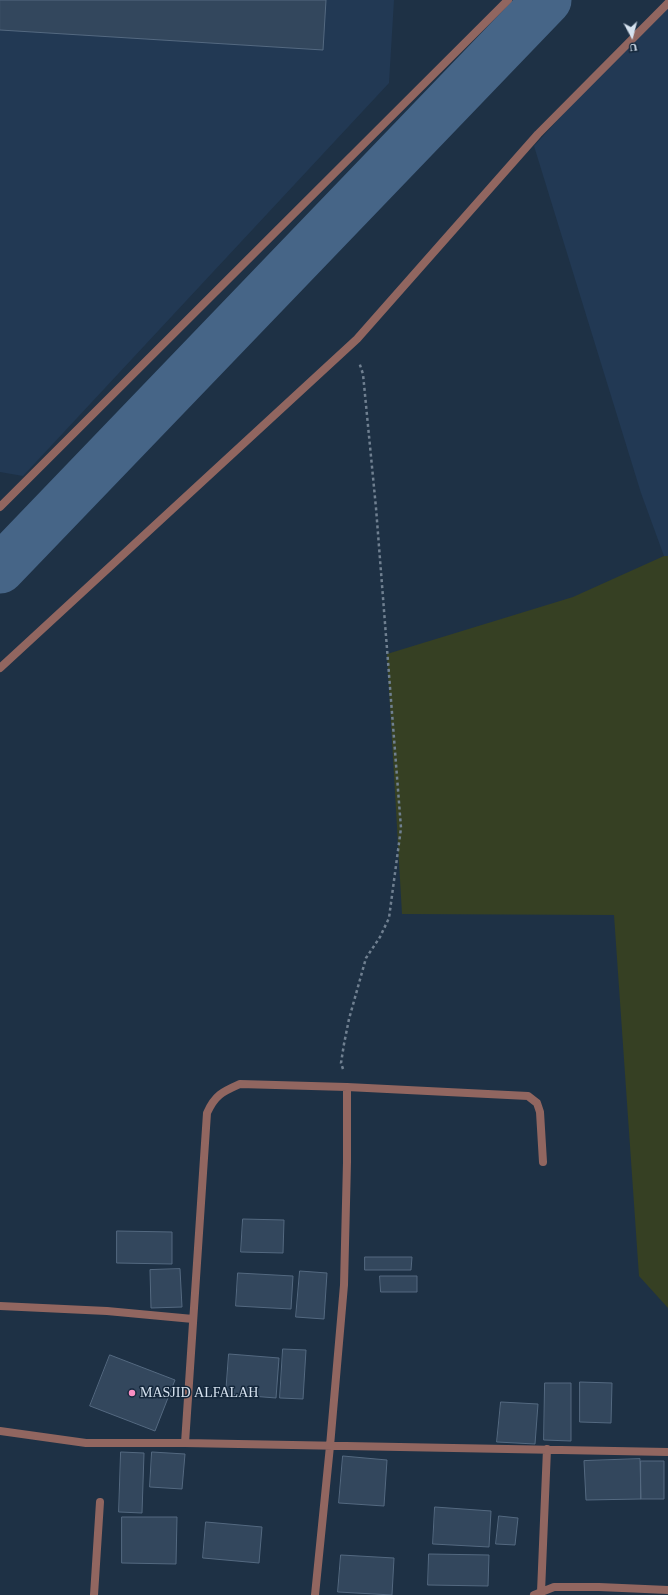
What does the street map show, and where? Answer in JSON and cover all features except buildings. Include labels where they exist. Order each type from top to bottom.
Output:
[{"type":"street","points":[[0,506],[508,0]]},
{"type":"street","points":[[0,668],[357,339],[538,134],[668,3]]},
{"type":"street","points":[[185,1443],[207,1113],[212,1101],[224,1092],[240,1084],[347,1087],[528,1096],[537,1103],[540,1112],[543,1162]]},
{"type":"street","points":[[315,1595],[344,1285],[347,1087]]},
{"type":"street","points":[[0,1306],[107,1312],[193,1319]]},
{"type":"street","points":[[0,1431],[86,1442],[668,1452]]},
{"type":"street","points":[[547,1449],[538,1593],[554,1587],[598,1586],[668,1590]]},
{"type":"street","points":[[94,1595],[100,1502]]},
{"type":"path","points":[[347,1087],[341,1063],[349,1019],[366,958],[389,918],[401,828],[375,500],[363,374],[355,348],[357,339]]},
{"type":"shaded area","points":[[0,0],[394,0],[389,83],[23,476],[0,472]]},
{"type":"shaded area","points":[[667,0],[668,556],[664,556],[641,493],[534,146]]},
{"type":"green space","points":[[664,556],[668,556],[668,1308],[639,1276],[614,915],[402,914],[387,654],[573,597]]},
{"type":"waterway","points":[[0,569],[547,0]]},
{"type":"place","name":"MASJID ALFALAH","points":[[132,1393]]}]
